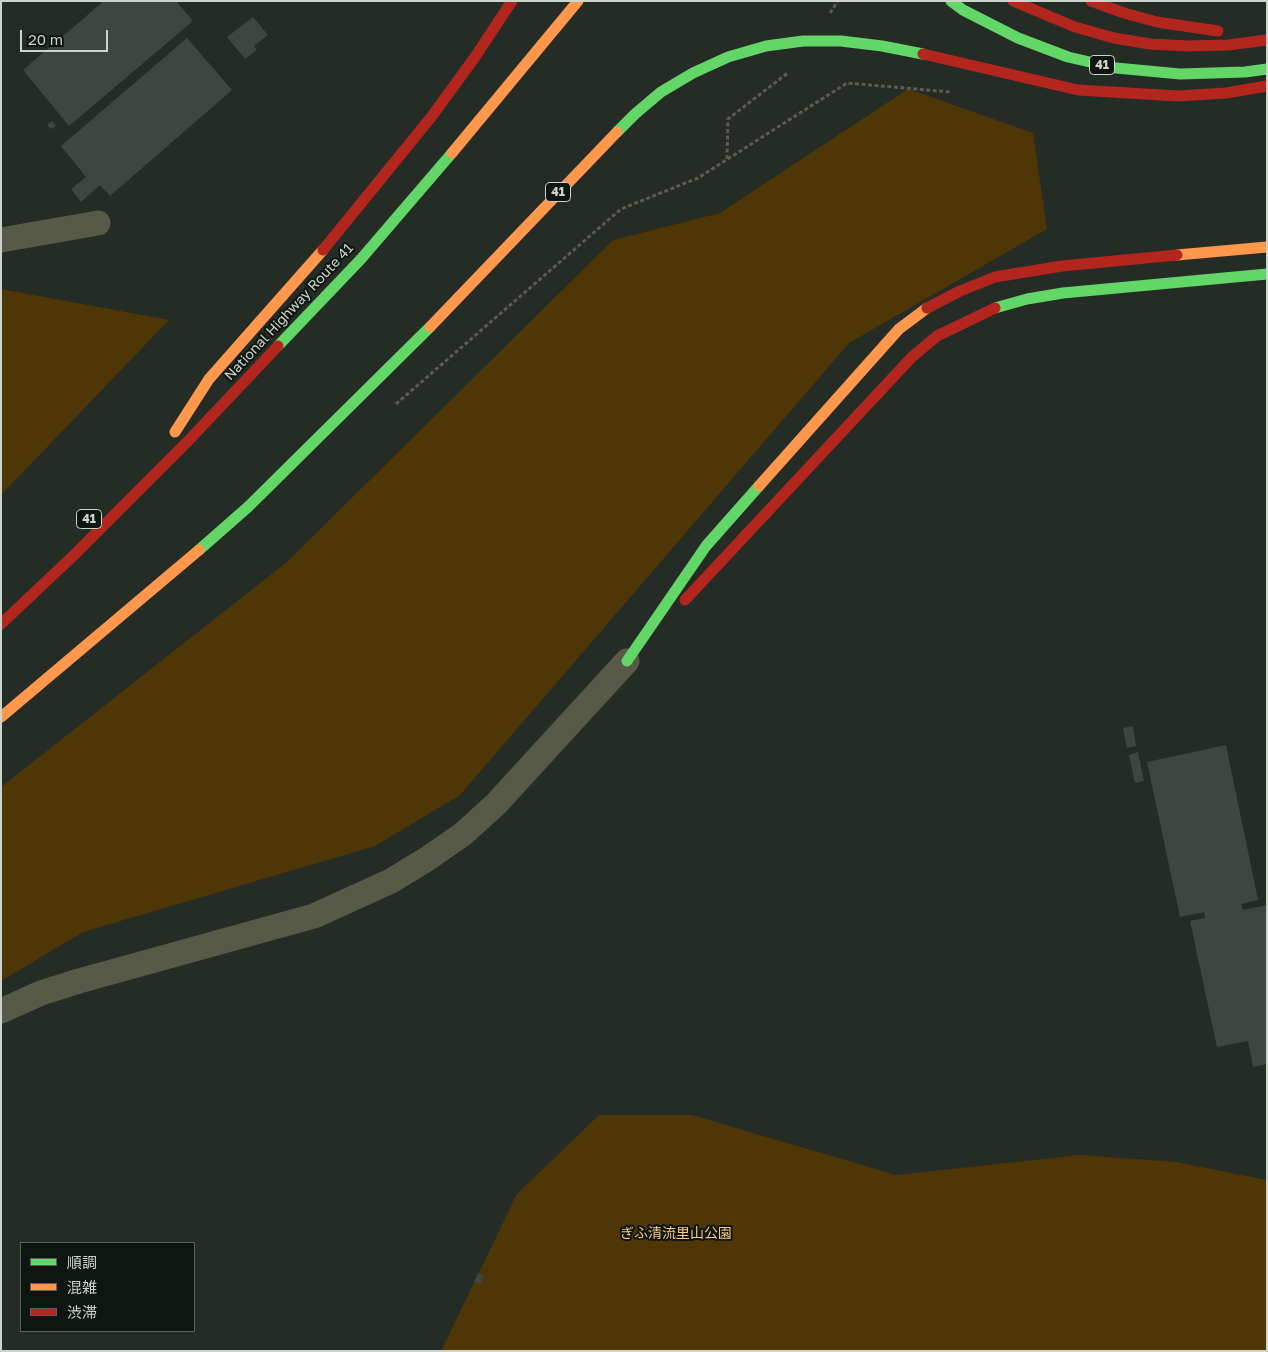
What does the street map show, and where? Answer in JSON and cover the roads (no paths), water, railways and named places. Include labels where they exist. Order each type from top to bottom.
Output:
[{"type":"main road","name":"National Highway Route 41","points":[[222,382],[172,435],[209,378],[316,259],[432,116],[475,57],[512,1]]},
{"type":"main road","name":"National Highway Route 41","points":[[1,624],[73,556],[188,441],[360,259],[413,200],[578,1]]},
{"type":"main road","name":"41","points":[[951,1],[963,10],[1018,38],[1068,57],[1116,68],[1180,74],[1245,72],[1267,69]]},
{"type":"main road","name":"41","points":[[1013,1],[1075,27],[1114,38],[1150,44],[1228,45],[1267,40]]},
{"type":"main road","points":[[1092,1],[1124,13],[1157,22],[1198,29],[1235,32],[1267,31]]},
{"type":"main road","name":"41","points":[[1,717],[248,507],[433,324],[577,172],[635,114],[661,92],[692,73],[728,57],[766,46],[803,41],[841,41],[924,54],[1078,90],[1178,96],[1226,93],[1267,86]]},
{"type":"main road","points":[[627,661],[706,546],[899,330],[929,306],[960,291],[995,278],[1028,270],[1267,247]]},
{"type":"main road","points":[[627,661],[912,358],[937,336],[995,308],[1027,299],[1063,293],[1267,274]]},
{"type":"street","points":[[1,240],[98,223]]},
{"type":"street","points":[[1,1011],[41,993],[79,981],[314,916],[391,881],[463,834],[496,804],[627,661]]},
{"type":"park label","name":"ぎふ清流里山公園","points":[[676,1234]]}]
